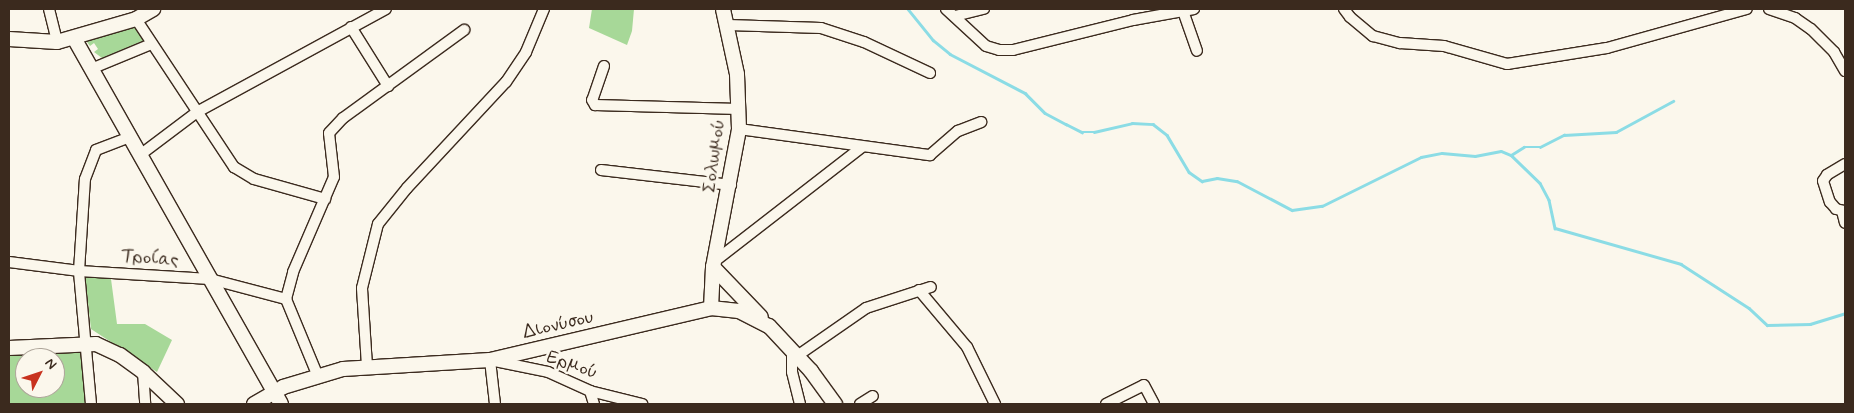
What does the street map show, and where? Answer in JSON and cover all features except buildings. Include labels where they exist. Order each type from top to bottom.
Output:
[{"type":"street","points":[[49,9],[57,42]]},
{"type":"street","points":[[9,39],[57,42],[136,20],[154,9]]},
{"type":"street","points":[[140,155],[197,112],[386,9]]},
{"type":"street","points":[[367,366],[362,288],[378,224],[407,188],[506,82],[526,52],[544,9]]},
{"type":"street","name":"Σολωμού","points":[[711,308],[714,264],[731,184],[739,129],[739,109],[728,25],[723,9]]},
{"type":"street","points":[[946,9],[986,46],[1013,50],[1133,20],[1194,9]]},
{"type":"street","points":[[954,16],[984,9]]},
{"type":"street","points":[[1344,9],[1350,17],[1373,36],[1400,43],[1444,46],[1507,64],[1606,48],[1748,9]]},
{"type":"street","points":[[1769,9],[1795,18],[1811,28],[1834,52],[1845,71]]},
{"type":"street","points":[[1183,11],[1197,51]]},
{"type":"street","points":[[136,20],[197,112],[242,174],[325,198]]},
{"type":"street","points":[[728,25],[821,28],[864,42],[930,73]]},
{"type":"street","points":[[352,27],[388,86]]},
{"type":"street","points":[[317,374],[286,299],[289,283],[334,177],[328,141],[332,128],[464,30]]},
{"type":"street","points":[[74,38],[281,404]]},
{"type":"street","points":[[91,69],[151,44]]},
{"type":"street","points":[[604,66],[592,100],[595,105],[739,109]]},
{"type":"street","points":[[739,129],[930,155],[958,131],[981,122]]},
{"type":"street","points":[[91,404],[79,271],[81,214],[90,162],[100,147],[130,137]]},
{"type":"street","points":[[769,326],[714,264],[862,146]]},
{"type":"street","points":[[1845,164],[1827,175],[1823,181],[1830,202],[1844,211],[1845,223]]},
{"type":"street","points":[[601,170],[731,184]]},
{"type":"street","name":"Τροίας","points":[[9,262],[79,271],[210,279],[286,299]]},
{"type":"street","points":[[800,404],[792,372],[795,353],[866,308],[931,287]]},
{"type":"street","points":[[919,290],[967,347],[995,404]]},
{"type":"street","name":"Διονύσου","points":[[254,404],[274,392],[317,374],[367,366],[490,360],[711,308],[739,311],[769,326],[795,353],[835,404]]},
{"type":"street","points":[[9,348],[87,343],[115,352],[143,372],[177,404]]},
{"type":"street","points":[[490,360],[495,404]]},
{"type":"street","name":"Ερμού","points":[[490,360],[548,372],[590,391],[642,404]]},
{"type":"street","points":[[143,372],[145,404]]},
{"type":"street","points":[[1106,404],[1144,384],[1154,404]]},
{"type":"street","points":[[590,391],[594,404]]},
{"type":"street","points":[[860,404],[873,396]]},
{"type":"green space","points":[[592,9],[634,9],[632,31],[627,45],[589,28]]},
{"type":"green space","points":[[133,22],[145,40],[102,58],[94,52],[98,49],[94,43],[90,46],[84,38]]},
{"type":"green space","points":[[85,276],[111,279],[117,324],[145,324],[172,340],[157,372],[91,329]]},
{"type":"green space","points":[[84,346],[88,404],[9,404],[9,353],[15,352],[15,398],[65,398],[65,348],[63,348]]},
{"type":"waterway","points":[[908,9],[933,40],[950,54],[1025,93],[1045,113],[1082,132],[1094,132],[1132,123],[1153,124],[1167,135],[1189,172],[1202,181],[1217,178],[1237,181],[1292,210],[1322,206],[1421,157],[1442,153],[1475,156],[1501,151],[1511,155],[1540,183],[1549,200],[1555,228],[1681,264],[1749,308],[1767,325],[1810,324],[1845,313]]},
{"type":"waterway","points":[[1511,155],[1524,147],[1540,147],[1564,135],[1616,132],[1673,101]]}]
